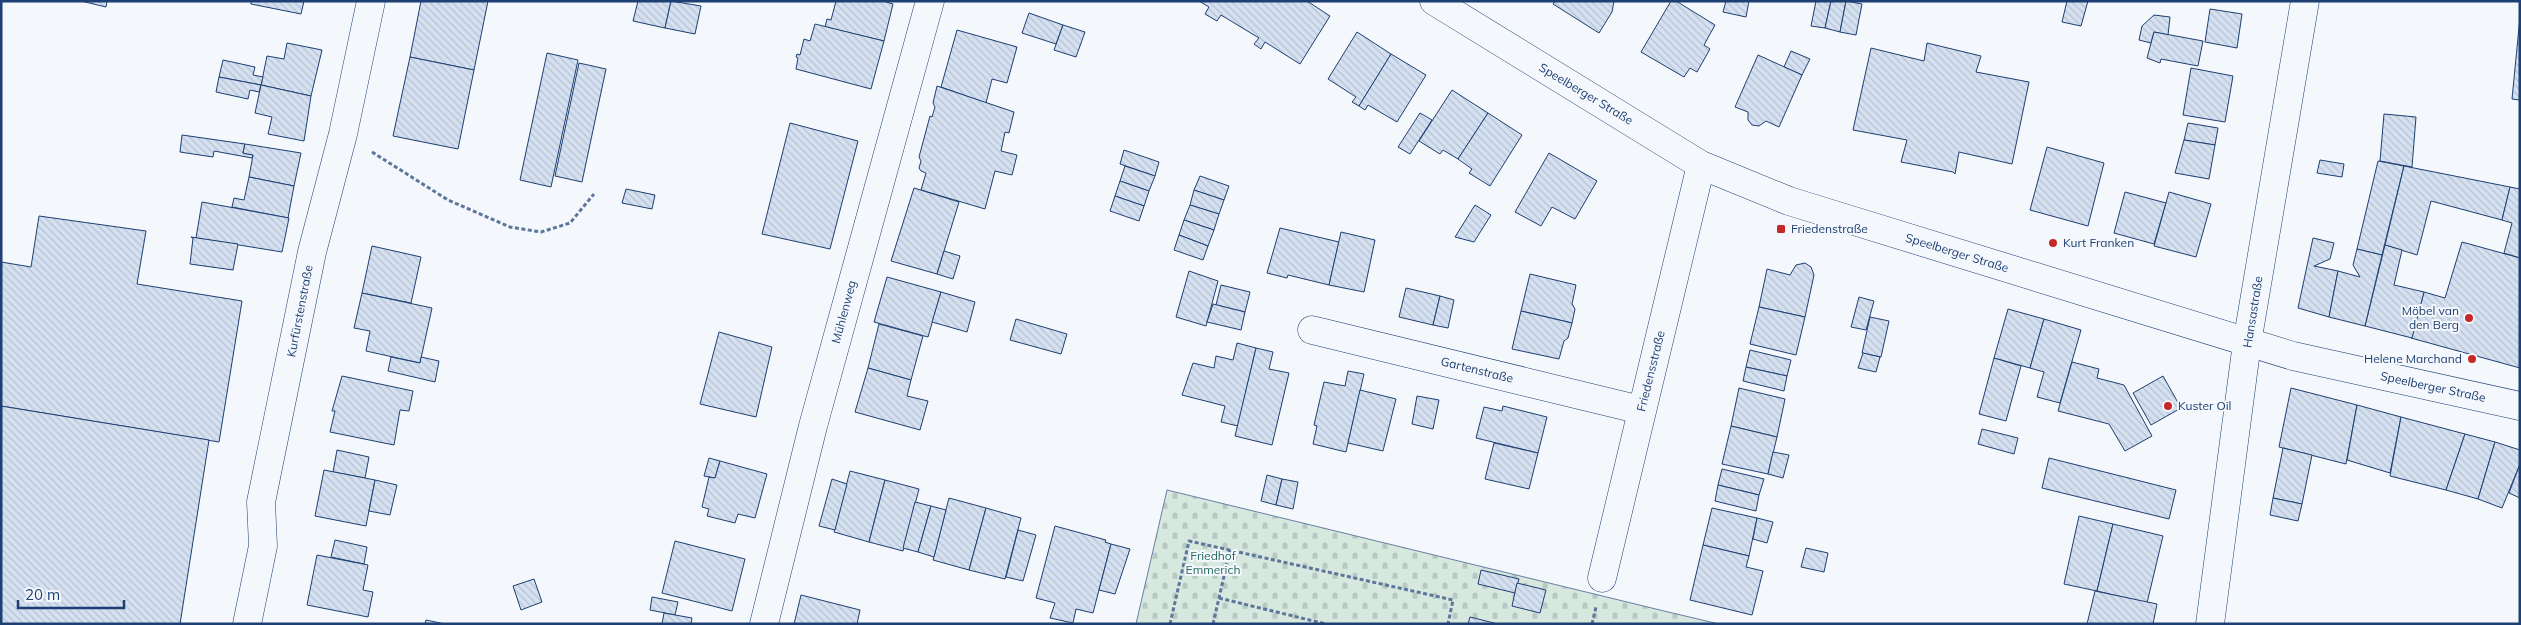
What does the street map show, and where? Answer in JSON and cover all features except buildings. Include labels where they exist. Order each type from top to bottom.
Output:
[{"type":"street","name":"Kurfürstenstraße","points":[[247,624],[263,546],[261,502],[312,252],[343,134],[371,1]]},
{"type":"street","name":"Mühlenweg","points":[[764,624],[813,426],[930,1]]},
{"type":"street","name":"Speelberger Straße","points":[[1434,1],[1701,164],[1789,201],[2293,356],[2520,406]]},
{"type":"street","name":"Hansastraße","points":[[2210,624],[2248,343],[2305,1]]},
{"type":"street","name":"Friedensstraße","points":[[1602,578],[1701,164]]},
{"type":"street","name":"Gartenstraße","points":[[1312,330],[1641,410]]},
{"type":"path","points":[[343,134],[448,200],[510,227],[541,232],[570,223],[594,194]]},
{"type":"path","points":[[1170,624],[1189,541],[1453,600],[1448,624]]},
{"type":"path","points":[[1212,624],[1230,550]]},
{"type":"path","points":[[1219,598],[1326,624]]},
{"type":"green space","name":"Friedhof Emmerich","points":[[1167,490],[1664,611],[1719,624],[1136,624]]},
{"type":"place","name":"Friedenstraße","points":[[1781,229]]},
{"type":"place","name":"Kurt Franken","points":[[2053,243]]},
{"type":"place","name":"Möbel van den Berg","points":[[2469,318]]},
{"type":"place","name":"Helene Marchand","points":[[2472,359]]},
{"type":"place","name":"Kuster Oil","points":[[2168,406]]}]
